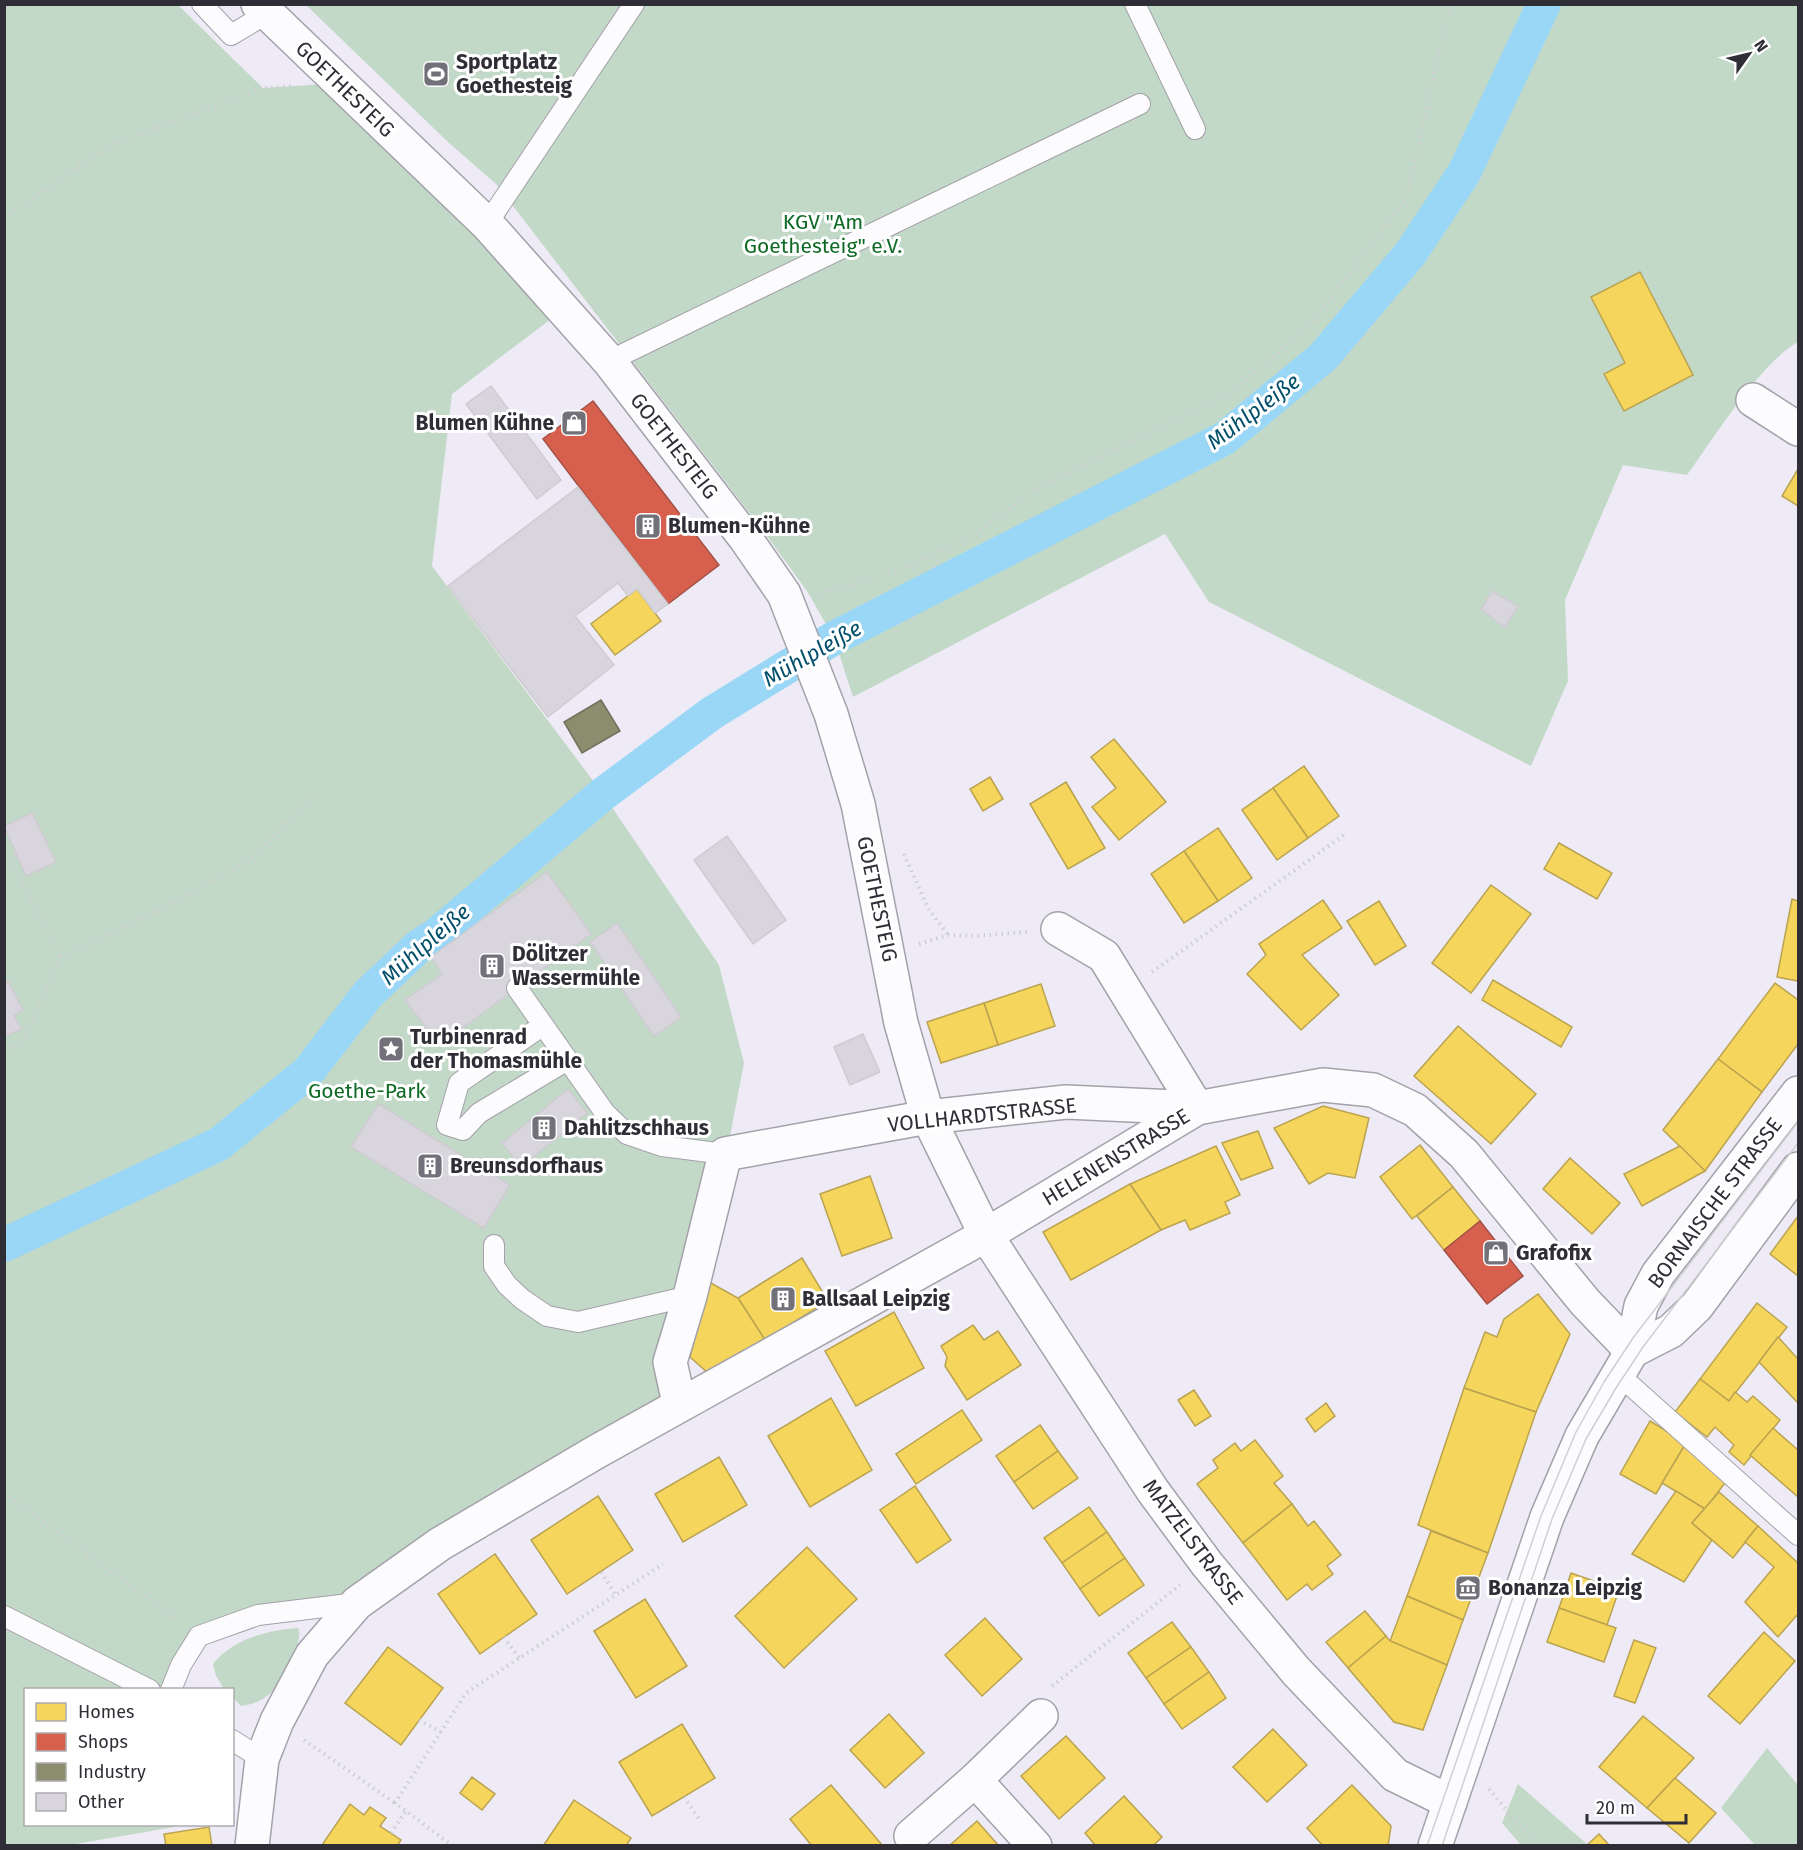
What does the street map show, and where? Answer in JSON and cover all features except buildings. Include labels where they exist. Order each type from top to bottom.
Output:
[{"type":"main road","name":"GOETHESTEIG","points":[[262,9],[487,224],[609,361],[746,539],[784,594],[831,714],[858,804],[901,1023],[928,1117],[986,1235]]},
{"type":"main road","points":[[1753,400],[1798,429]]},
{"type":"main road","points":[[1058,929],[1104,956],[1127,990],[1197,1108]]},
{"type":"main road","name":"HELENENSTRASSE","points":[[357,1603],[440,1544],[679,1403],[986,1235],[1197,1108],[1323,1085],[1373,1090],[1415,1110],[1464,1154],[1585,1302],[1625,1363]]},
{"type":"main road","name":"BORNAISCHE STRASSE","points":[[1435,1845],[1547,1517],[1582,1436],[1625,1363],[1641,1306],[1658,1274],[1798,1093]]},
{"type":"main road","name":"VOLLHARDTSTRASSE","points":[[725,1154],[928,1117],[1066,1102],[1197,1108]]},
{"type":"main road","points":[[679,1403],[670,1362],[690,1296],[725,1154]]},
{"type":"main road","points":[[1625,1363],[1671,1331],[1697,1306],[1798,1169]]},
{"type":"main road","name":"MATZELSTRASSE","points":[[986,1235],[1153,1491],[1207,1564],[1296,1671],[1395,1775],[1450,1802]]},
{"type":"main road","points":[[252,1845],[262,1759],[277,1721],[312,1655],[357,1603]]},
{"type":"main road","points":[[911,1836],[975,1780],[1041,1716]]},
{"type":"main road","points":[[975,1780],[1035,1845]]},
{"type":"lane","points":[[202,4],[231,35],[262,9]]},
{"type":"lane","points":[[487,224],[634,4]]},
{"type":"lane","points":[[1135,4],[1195,129]]},
{"type":"lane","points":[[609,361],[1140,104]]},
{"type":"lane","points":[[517,988],[604,1113],[627,1134],[662,1146],[725,1154]]},
{"type":"lane","points":[[542,1026],[459,1083],[447,1125],[463,1130],[479,1113],[566,1061]]},
{"type":"lane","points":[[494,1245],[494,1266],[507,1285],[522,1299],[547,1316],[578,1322],[690,1296]]},
{"type":"lane","points":[[1625,1363],[1798,1535]]},
{"type":"lane","points":[[171,1688],[181,1665],[199,1636],[258,1615],[357,1603]]},
{"type":"lane","points":[[4,1616],[148,1688]]},
{"type":"lane","points":[[234,1741],[262,1759]]},
{"type":"path","points":[[784,594],[804,598],[899,570],[971,537],[1036,489],[1232,392],[1311,324],[1406,199],[1450,4]]},
{"type":"path","points":[[4,218],[111,144],[263,88],[339,83]]},
{"type":"path","points":[[4,1052],[22,1042],[61,957],[158,911],[248,861],[316,794]]},
{"type":"path","points":[[1127,990],[1347,833]]},
{"type":"path","points":[[16,854],[10,860],[61,957]]},
{"type":"path","points":[[888,950],[948,935],[975,936],[1058,929]]},
{"type":"path","points":[[4,1493],[199,1636]]},
{"type":"path","points":[[395,1803],[466,1694],[663,1564]]},
{"type":"path","points":[[1041,1716],[1035,1702],[1061,1676],[1207,1564]]},
{"type":"path","points":[[601,1572],[615,1594]]},
{"type":"path","points":[[504,1637],[519,1658]]},
{"type":"path","points":[[419,1720],[441,1732]]},
{"type":"path","points":[[277,1721],[453,1845]]},
{"type":"path","points":[[1464,1759],[1537,1845]]},
{"type":"path","points":[[684,1797],[699,1819]]},
{"type":"path","points":[[391,1833],[406,1811]]},
{"type":"green space","name":"Goethe-Park","points":[[5,5],[178,5],[263,88],[339,83],[563,310],[452,394],[432,566],[603,794],[719,965],[744,1063],[679,1403],[357,1603],[199,1636],[172,1688],[24,1688],[24,1826],[180,1826],[70,1845],[5,1846]]},
{"type":"green space","name":"KGV \"Am Goethesteig\" e.V.","points":[[306,5],[1798,5],[1798,342],[1768,366],[1724,422],[1687,475],[1623,465],[1565,600],[1568,681],[1531,766],[1209,602],[1165,534],[853,697],[834,638],[807,591],[496,184],[449,143]]},
{"type":"green space","points":[[298,1628],[298,1642],[286,1671],[272,1692],[261,1700],[241,1706],[234,1699],[234,1688],[223,1688],[216,1676],[213,1664],[221,1655],[241,1642],[275,1631]]},
{"type":"green space","points":[[1767,1748],[1798,1785],[1798,1845],[1755,1845],[1721,1808]]},
{"type":"green space","points":[[1518,1784],[1588,1845],[1521,1845],[1502,1823]]},
{"type":"waterway","name":"Mühlpleiße","points":[[4,1245],[219,1144],[308,1072],[368,994],[419,946],[436,935],[603,794],[712,713],[834,638],[1225,438],[1323,357],[1410,254],[1464,173],[1544,4]]},
{"type":"tram line","points":[[1427,1846],[1541,1516],[1576,1432],[1604,1382],[1633,1338],[1798,1122]]},
{"type":"tram line","points":[[1442,1846],[1552,1519],[1586,1439],[1643,1347],[1798,1143]]},
{"type":"place","name":"Sportplatz Goethesteig","points":[[436,74]]},
{"type":"place","name":"Blumen Kühne","points":[[574,423]]},
{"type":"place","name":"Blumen-Kühne","points":[[648,526]]},
{"type":"place","name":"Dölitzer Wassermühle","points":[[492,966]]},
{"type":"place","name":"Turbinenrad der Thomasmühle","points":[[391,1049]]},
{"type":"place","name":"Dahlitzschhaus","points":[[544,1128]]},
{"type":"place","name":"Breunsdorfhaus","points":[[430,1166]]},
{"type":"place","name":"Grafofix","points":[[1496,1253]]},
{"type":"place","name":"Ballsaal Leipzig","points":[[783,1299]]},
{"type":"place","name":"Bonanza Leipzig","points":[[1468,1588]]}]
